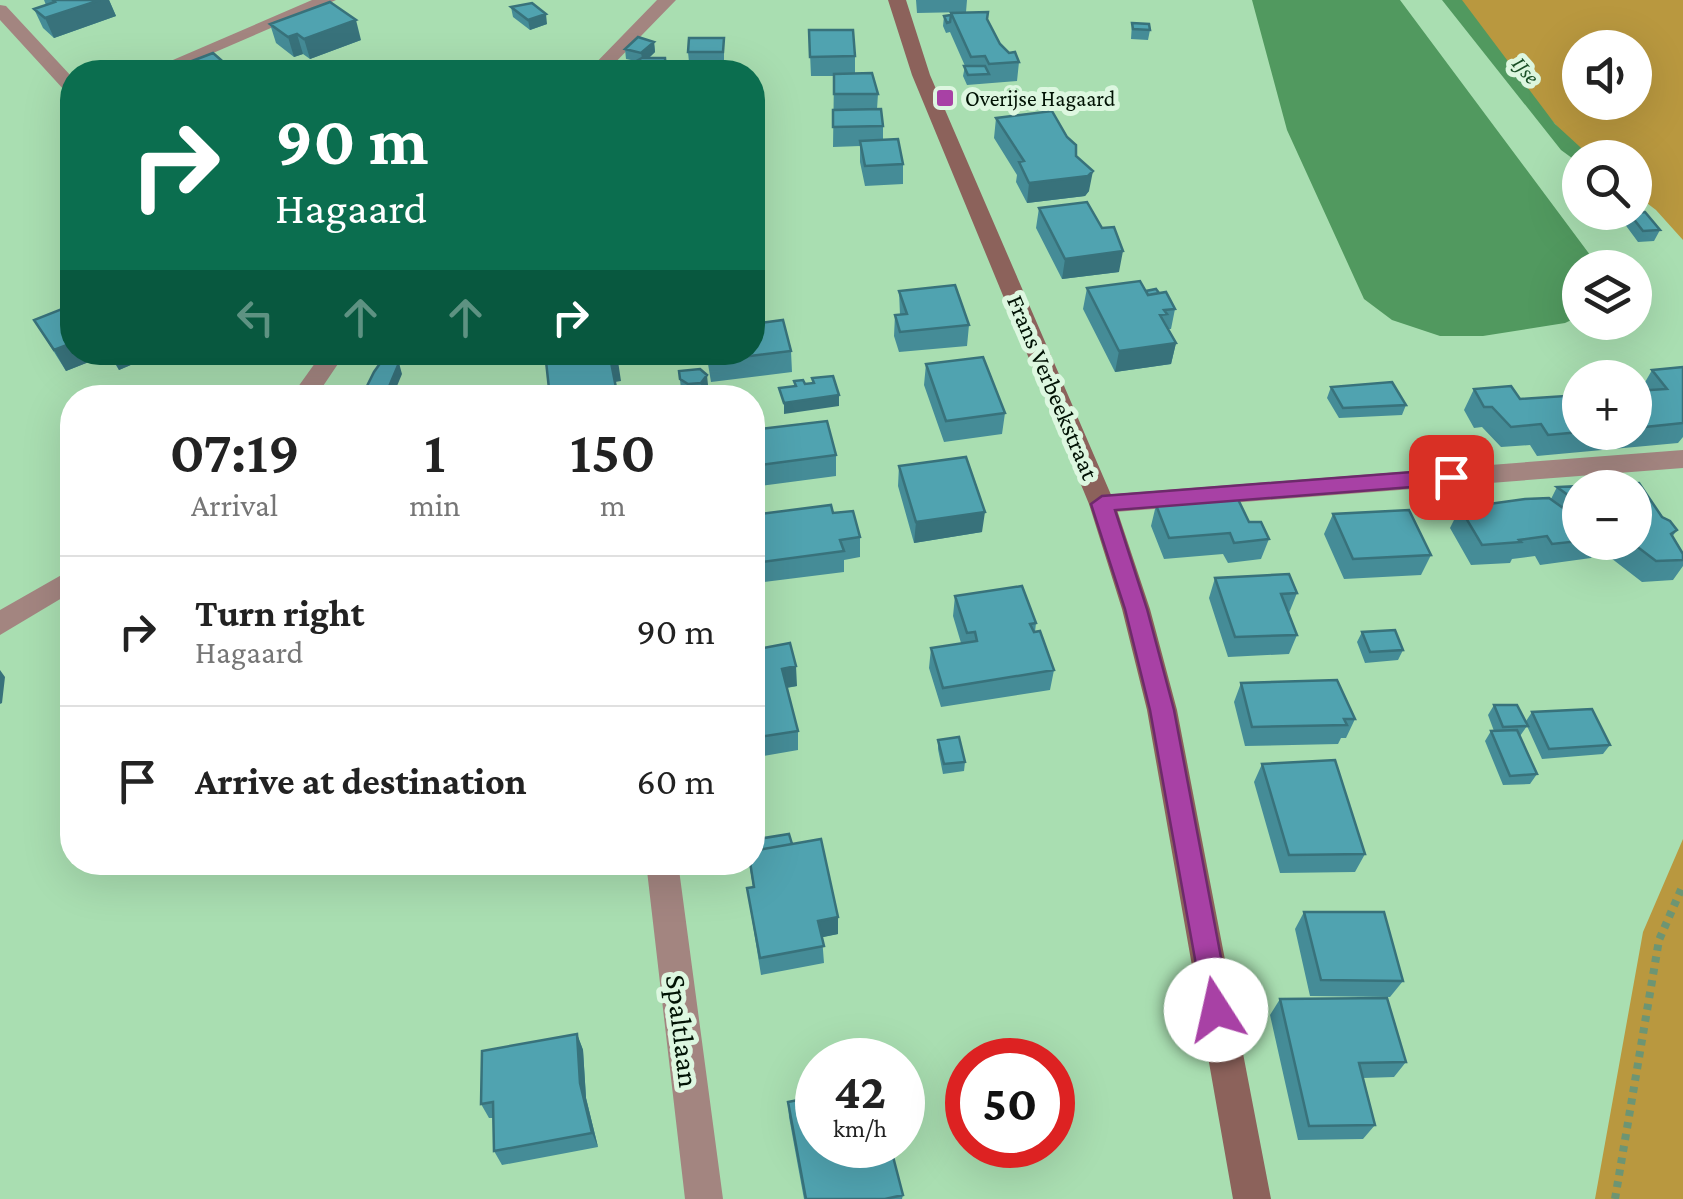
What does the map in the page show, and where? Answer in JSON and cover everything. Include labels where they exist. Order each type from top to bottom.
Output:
[{"type":"main road","name":"Frans Verbeekstraat","points":[[897,0],[900,19],[922,75],[1102,504],[1136,609],[1162,710],[1252,1199]]},
{"type":"street","points":[[183,60],[328,0]]},
{"type":"street","points":[[608,60],[668,0]]},
{"type":"street","points":[[0,10],[60,74]]},
{"type":"street","points":[[1102,504],[1683,459]]},
{"type":"street","points":[[0,624],[60,586]]},
{"type":"street","name":"Spaltlaan","points":[[664,875],[704,1199]]},
{"type":"path","points":[[1615,1199],[1659,940],[1683,885]]},
{"type":"shaded area","points":[[1252,0],[1400,0],[1562,217],[1562,230],[1571,230],[1586,250],[1562,250],[1562,323],[1483,336],[1440,336],[1392,320],[1364,299],[1287,130]]},
{"type":"shaded area","points":[[1442,0],[1462,0],[1555,124],[1572,140],[1562,140],[1561,150]]},
{"type":"shaded area","points":[[1446,0],[1683,0],[1683,240],[1652,207],[1652,140],[1569,140]]},
{"type":"shaded area","points":[[1683,839],[1683,1199],[1595,1199],[1643,932]]},
{"type":"building","points":[[53,0],[100,0],[45,18],[34,9]]},
{"type":"building","points":[[330,2],[356,20],[304,39],[297,34],[288,37],[270,24]]},
{"type":"building","points":[[532,3],[546,14],[528,20],[511,7]]},
{"type":"building","points":[[988,12],[987,19],[1000,44],[1009,53],[1015,52],[1019,62],[989,64],[985,56],[971,57],[951,13]]},
{"type":"building","points":[[1132,23],[1149,24],[1150,30],[1133,29]]},
{"type":"building","points":[[809,30],[853,30],[855,56],[810,57]]},
{"type":"building","points":[[638,37],[654,42],[641,53],[625,49]]},
{"type":"building","points":[[689,38],[724,38],[723,52],[688,52]]},
{"type":"building","points":[[213,53],[221,60],[195,60]]},
{"type":"building","points":[[964,66],[985,66],[989,74],[968,75]]},
{"type":"building","points":[[872,73],[878,94],[834,94],[834,74]]},
{"type":"building","points":[[881,109],[883,126],[833,127],[833,110]]},
{"type":"building","points":[[1052,111],[1076,145],[1076,156],[1093,171],[1088,176],[1029,183],[1019,162],[1024,161],[996,118]]},
{"type":"building","points":[[898,139],[903,164],[865,166],[860,141]]},
{"type":"building","points":[[1087,202],[1102,228],[1114,227],[1123,251],[1065,259],[1039,208]]},
{"type":"building","points":[[1140,281],[1148,295],[1166,292],[1175,309],[1164,310],[1167,314],[1160,315],[1176,343],[1119,351],[1087,288]]},
{"type":"building","points":[[955,285],[969,325],[900,332],[895,315],[907,314],[899,291]]},
{"type":"building","points":[[60,310],[60,348],[54,350],[34,320]]},
{"type":"building","points":[[783,320],[791,351],[765,354],[765,322]]},
{"type":"building","points":[[983,357],[1005,413],[946,421],[926,364]]},
{"type":"building","points":[[379,365],[398,365],[390,385],[368,385]]},
{"type":"building","points":[[546,365],[612,365],[615,385],[549,385]]},
{"type":"building","points":[[1683,367],[1683,423],[1652,426],[1652,390],[1667,389],[1652,370]]},
{"type":"building","points":[[700,369],[707,375],[701,383],[688,384],[680,379],[679,371]]},
{"type":"building","points":[[833,376],[839,395],[784,403],[779,388],[796,386],[794,381],[814,383],[812,378]]},
{"type":"building","points":[[1392,382],[1406,405],[1343,408],[1331,387]]},
{"type":"building","points":[[1511,386],[1520,399],[1562,396],[1562,434],[1548,435],[1541,424],[1511,427],[1492,407],[1484,407],[1474,389]]},
{"type":"building","points":[[827,421],[836,455],[765,464],[765,428]]},
{"type":"building","points":[[966,457],[985,512],[916,522],[899,466]]},
{"type":"building","points":[[1234,491],[1249,522],[1261,522],[1269,539],[1234,543],[1230,533],[1169,538],[1156,505],[1163,498]]},
{"type":"building","points":[[1549,498],[1562,507],[1562,543],[1552,544],[1547,536],[1482,545],[1460,508]]},
{"type":"building","points":[[1652,502],[1677,530],[1671,534],[1683,554],[1683,560],[1652,558]]},
{"type":"building","points":[[831,505],[833,513],[853,511],[860,537],[840,540],[844,551],[765,562],[765,513]]},
{"type":"building","points":[[1409,510],[1431,555],[1353,559],[1333,514]]},
{"type":"building","points":[[1289,574],[1297,593],[1281,594],[1297,635],[1235,637],[1215,578]]},
{"type":"building","points":[[1022,586],[1036,623],[1030,624],[1034,632],[1040,631],[1054,670],[943,688],[931,648],[977,641],[975,632],[967,633],[955,596]]},
{"type":"building","points":[[1395,630],[1403,650],[1370,652],[1362,632]]},
{"type":"building","points":[[790,643],[796,666],[782,669],[798,731],[765,736],[765,648]]},
{"type":"building","points":[[1337,680],[1355,719],[1344,719],[1347,725],[1252,727],[1241,683]]},
{"type":"building","points":[[1494,705],[1517,705],[1528,726],[1503,727]]},
{"type":"building","points":[[1592,709],[1610,745],[1549,749],[1532,712]]},
{"type":"building","points":[[1517,730],[1537,774],[1510,776],[1491,731]]},
{"type":"building","points":[[959,737],[965,762],[944,764],[938,740]]},
{"type":"building","points":[[1335,760],[1365,854],[1289,855],[1262,764]]},
{"type":"building","points":[[789,834],[792,844],[765,849],[765,838]]},
{"type":"building","points":[[821,839],[838,917],[818,921],[824,946],[760,958],[747,888],[754,887],[752,875],[765,875],[765,849]]},
{"type":"building","points":[[1304,912],[1384,912],[1403,981],[1321,980]]},
{"type":"building","points":[[1387,998],[1406,1062],[1359,1063],[1375,1125],[1309,1126],[1280,999]]},
{"type":"building","points":[[577,1034],[580,1083],[592,1133],[494,1151],[493,1102],[481,1104],[482,1051]]},
{"type":"building","points":[[795,1101],[795,1140],[788,1102]]},
{"type":"building","points":[[800,1168],[896,1168],[903,1195],[885,1199],[806,1199]]},
{"type":"place","name":"Overijse Hagaard","points":[[945,98]]},
{"type":"route","points":[[1216,1010],[1162,710],[1136,609],[1102,504],[1451,477]]},
{"type":"water label","name":"IJse","points":[[1526,70]]}]
